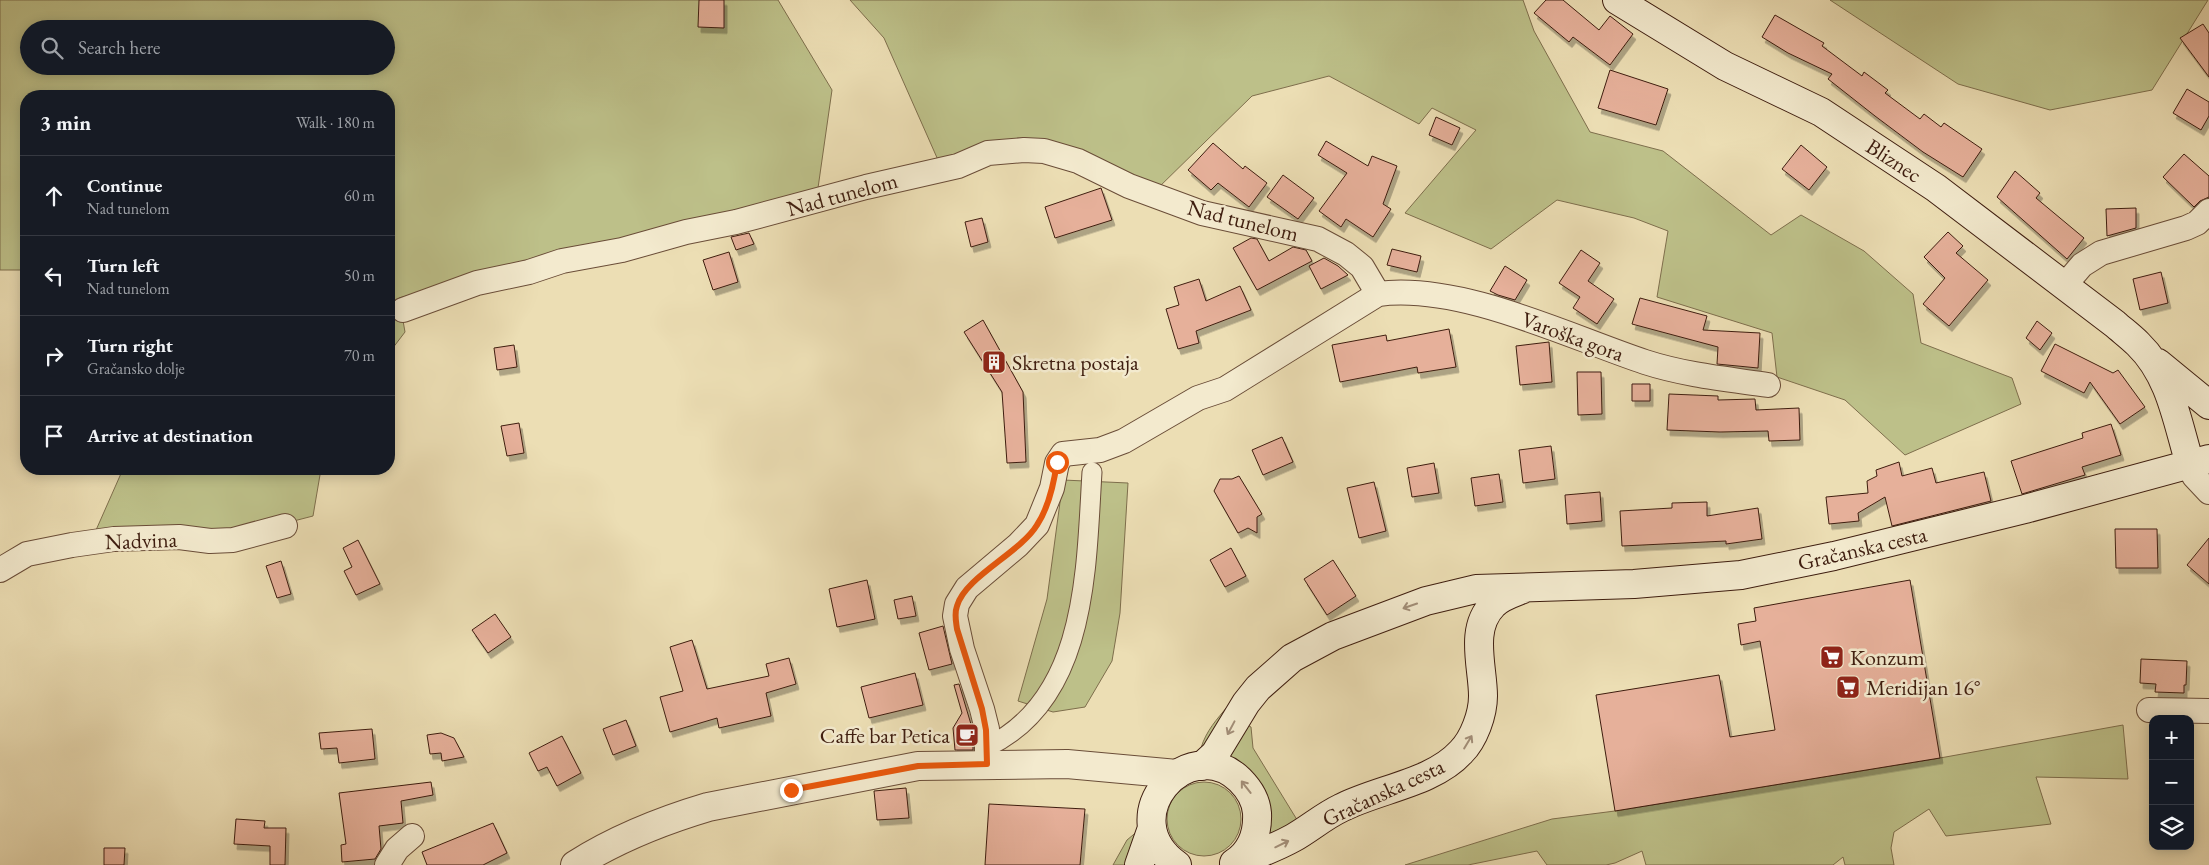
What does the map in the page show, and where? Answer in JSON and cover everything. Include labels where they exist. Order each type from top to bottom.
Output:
[{"type":"main road","name":"Bliznec","points":[[1617,0],[1725,66],[1821,112],[1936,188],[2115,324],[2147,354],[2209,405]]},
{"type":"main road","name":"Bliznec","points":[[2147,354],[2168,390],[2199,461]]},
{"type":"main road","name":"Gračanska cesta","points":[[1152,820],[1160,790],[1215,754],[1246,703],[1258,688],[1292,658],[1342,633],[1388,614],[1444,596],[1476,589],[1683,581],[1741,574],[1834,556],[2025,509],[2199,461]]},
{"type":"main road","name":"Gračanska cesta","points":[[1234,863],[1294,838],[1340,808],[1431,773],[1448,764],[1463,751],[1473,734],[1483,698],[1479,636],[1482,622],[1487,611],[1494,603],[1527,588]]},
{"type":"main road","points":[[1444,596],[1456,598],[1465,603],[1472,612],[1479,636]]},
{"type":"main road","points":[[575,865],[628,836],[708,807],[918,766],[987,756],[1100,766],[1190,770],[1215,767],[1236,776],[1246,786],[1254,801],[1258,824],[1255,837],[1244,855],[1234,863]]},
{"type":"main road","points":[[1100,766],[1132,782],[1145,793],[1159,848],[1177,865]]},
{"type":"main road","points":[[1139,865],[1152,820]]},
{"type":"street","name":"Nad tunelom","points":[[404,310],[477,283],[528,272],[562,261],[622,250],[686,232],[736,222],[823,198],[958,166],[988,153],[1024,150],[1044,151],[1078,161],[1129,186],[1202,213],[1318,239],[1346,254],[1362,267],[1378,294]]},
{"type":"street","points":[[2064,286],[2082,265],[2101,253],[2186,228],[2198,223],[2209,211]]},
{"type":"street","name":"Varoška gora","points":[[1378,294],[1396,292],[1416,293],[1456,300],[1517,316],[1665,368],[1768,385]]},
{"type":"street","points":[[987,756],[986,730],[982,709],[957,629],[955,616],[957,604],[967,588],[1018,545],[1037,525],[1052,488],[1057,462],[1063,454],[1100,450],[1124,441],[1198,398],[1225,389],[1241,380],[1378,294]]},
{"type":"street","points":[[2199,461],[2194,476],[2209,492]]},
{"type":"street","points":[[987,756],[1033,713],[1054,685],[1068,652],[1076,622],[1084,573],[1092,472]]},
{"type":"street","name":"Nadvina","points":[[0,570],[27,554],[72,545],[114,539],[179,537],[210,541],[233,540],[285,526]]},
{"type":"street","points":[[2149,710],[2209,711]]},
{"type":"street","points":[[386,865],[397,849],[412,836]]},
{"type":"green space","points":[[0,0],[778,0],[832,90],[818,188],[758,205],[556,255],[399,298],[405,332],[395,345],[395,90],[20,90],[20,270],[0,270]]},
{"type":"green space","points":[[850,0],[1523,0],[1534,31],[1590,132],[1663,151],[1771,235],[1801,215],[1864,251],[1913,294],[1921,343],[2012,378],[2021,404],[1905,455],[1845,400],[1777,377],[1772,333],[1657,297],[1668,231],[1634,218],[1557,200],[1491,249],[1405,213],[1476,130],[1432,108],[1419,124],[1329,76],[1252,96],[1155,191],[1069,150],[938,160],[884,38]]},
{"type":"green space","points":[[1830,0],[2208,0],[2152,90],[2050,110],[1958,84]]},
{"type":"green space","points":[[120,475],[320,475],[313,516],[228,538],[89,546]]},
{"type":"green space","points":[[1063,480],[1128,483],[1120,613],[1112,661],[1085,707],[1053,712],[1018,701],[1047,599]]},
{"type":"green space","points":[[1228,706],[1204,748],[1201,748],[1209,731]]},
{"type":"green space","points":[[1245,724],[1251,727],[1253,748],[1299,823],[1266,840],[1228,759]]},
{"type":"green space","points":[[2123,725],[2128,779],[2036,777],[2051,824],[1946,836],[1929,809],[1894,832],[1891,848],[1894,865],[1845,865],[1843,857],[1833,865],[1646,865],[1642,851],[1606,865],[1547,865],[1537,851],[1468,865],[1405,865],[1552,819],[1615,811],[1940,758]]},
{"type":"green space","points":[[1211,782],[1231,792],[1239,805],[1241,819],[1239,833],[1231,846],[1218,854],[1197,856],[1177,846],[1169,833],[1167,812],[1177,792],[1190,784]]},
{"type":"green space","points":[[1139,830],[1127,865],[1113,865],[1127,840]]},
{"type":"building","points":[[699,0],[724,0],[724,28],[698,27]]},
{"type":"building","points":[[1546,0],[1563,0],[1599,30],[1610,16],[1633,34],[1610,65],[1573,37],[1569,42],[1534,13]]},
{"type":"building","points":[[1775,15],[1824,43],[1822,46],[1862,76],[1864,72],[1888,90],[1885,93],[1920,119],[1924,114],[1941,127],[1944,123],[1982,149],[1963,177],[1923,152],[1875,116],[1828,79],[1832,74],[1788,53],[1762,37]]},
{"type":"building","points":[[2203,24],[2209,33],[2209,77],[2180,38]]},
{"type":"building","points":[[1610,70],[1668,89],[1656,125],[1598,108]]},
{"type":"building","points":[[2187,89],[2209,102],[2209,116],[2201,130],[2173,113]]},
{"type":"building","points":[[1436,117],[1460,128],[1452,145],[1429,135]]},
{"type":"building","points":[[1326,141],[1368,166],[1372,156],[1397,166],[1383,204],[1391,209],[1373,237],[1346,219],[1341,227],[1319,211],[1347,173],[1318,155]]},
{"type":"building","points":[[1213,143],[1243,169],[1245,166],[1267,183],[1249,207],[1218,183],[1211,190],[1188,170]]},
{"type":"building","points":[[1801,145],[1827,167],[1809,190],[1782,169]]},
{"type":"building","points":[[2184,154],[2209,176],[2209,197],[2200,201],[2194,207],[2163,177]]},
{"type":"building","points":[[2015,171],[2040,193],[2036,198],[2084,238],[2067,259],[1997,197]]},
{"type":"building","points":[[1283,175],[1314,198],[1298,219],[1267,197]]},
{"type":"building","points":[[1101,188],[1112,220],[1055,238],[1045,207]]},
{"type":"building","points":[[2136,208],[2136,228],[2107,236],[2106,209]]},
{"type":"building","points":[[982,218],[988,242],[971,247],[965,222]]},
{"type":"building","points":[[1948,232],[1963,246],[1956,253],[1988,280],[1949,326],[1923,304],[1945,278],[1924,257]]},
{"type":"building","points":[[749,233],[754,244],[736,250],[731,237]]},
{"type":"building","points":[[1251,238],[1257,239],[1269,261],[1293,247],[1306,250],[1312,261],[1257,290],[1233,248]]},
{"type":"building","points":[[1392,249],[1421,256],[1417,272],[1387,265]]},
{"type":"building","points":[[1581,250],[1600,263],[1588,281],[1614,299],[1597,324],[1573,308],[1580,297],[1559,283]]},
{"type":"building","points":[[729,252],[738,282],[713,290],[703,260]]},
{"type":"building","points":[[1324,258],[1338,266],[1348,275],[1321,289],[1309,266]]},
{"type":"building","points":[[1505,266],[1527,280],[1515,300],[1490,291]]},
{"type":"building","points":[[2161,272],[2168,303],[2140,310],[2133,279]]},
{"type":"building","points":[[1199,279],[1206,301],[1240,286],[1251,310],[1196,331],[1199,343],[1178,349],[1166,309],[1179,305],[1174,287]]},
{"type":"building","points":[[1640,298],[1707,316],[1703,330],[1760,333],[1758,368],[1717,364],[1718,347],[1632,324]]},
{"type":"building","name":"Skretna postaja","points":[[983,320],[1023,392],[1026,462],[1007,463],[1002,392],[964,332]]},
{"type":"building","points":[[2037,321],[2052,333],[2040,350],[2026,338]]},
{"type":"building","points":[[1449,329],[1456,367],[1418,373],[1417,367],[1340,382],[1332,345],[1386,335],[1387,341]]},
{"type":"building","points":[[1549,342],[1552,382],[1520,385],[1516,346]]},
{"type":"building","points":[[2055,344],[2113,373],[2118,370],[2145,407],[2120,424],[2090,382],[2084,393],[2041,371]]},
{"type":"building","points":[[514,345],[517,367],[497,370],[494,348]]},
{"type":"building","points":[[1577,372],[1601,372],[1602,414],[1578,415]]},
{"type":"building","points":[[1632,384],[1650,384],[1650,401],[1632,401]]},
{"type":"building","points":[[1669,394],[1718,396],[1718,400],[1755,399],[1756,410],[1799,408],[1800,440],[1769,441],[1768,431],[1667,430]]},
{"type":"building","points":[[519,423],[524,453],[507,456],[501,426]]},
{"type":"building","points":[[2111,424],[2121,455],[2082,467],[2085,475],[2022,494],[2011,461],[2083,438],[2082,433]]},
{"type":"building","points":[[1282,437],[1293,462],[1263,475],[1252,450]]},
{"type":"building","points":[[1551,446],[1555,479],[1523,483],[1519,450]]},
{"type":"building","points":[[1899,462],[1902,476],[1932,468],[1936,483],[1984,472],[1991,501],[1892,526],[1885,497],[1858,513],[1859,521],[1829,524],[1826,497],[1868,493],[1867,481],[1877,476],[1876,470]]},
{"type":"building","points":[[1434,463],[1439,493],[1412,497],[1407,468]]},
{"type":"building","points":[[1499,474],[1503,502],[1475,506],[1471,478]]},
{"type":"building","points":[[1239,476],[1262,514],[1257,517],[1257,533],[1248,528],[1238,533],[1214,491],[1220,479],[1232,479]]},
{"type":"building","points":[[1374,482],[1386,531],[1359,538],[1347,488]]},
{"type":"building","points":[[1600,492],[1602,521],[1567,524],[1565,495]]},
{"type":"building","points":[[1707,502],[1707,516],[1758,508],[1762,539],[1726,544],[1726,541],[1622,546],[1620,511],[1672,508],[1672,503]]},
{"type":"building","points":[[2115,529],[2157,529],[2158,568],[2116,568]]},
{"type":"building","points":[[2209,538],[2209,584],[2187,565]]},
{"type":"building","points":[[358,540],[380,584],[356,595],[344,571],[352,567],[343,548]]},
{"type":"building","points":[[1231,548],[1246,576],[1225,587],[1210,560]]},
{"type":"building","points":[[1333,560],[1356,596],[1327,615],[1304,579]]},
{"type":"building","points":[[281,561],[291,594],[277,598],[266,566]]},
{"type":"building","points":[[867,580],[875,619],[837,627],[829,589]]},
{"type":"building","name":"Meridijan 16°","points":[[1910,580],[1940,758],[1615,811],[1596,695],[1719,675],[1730,737],[1775,730],[1760,641],[1741,645],[1738,624],[1756,621],[1754,608]]},
{"type":"building","points":[[912,596],[916,616],[898,619],[894,600]]},
{"type":"building","points":[[495,614],[511,637],[488,653],[472,630]]},
{"type":"building","points":[[943,626],[952,664],[929,670],[919,633]]},
{"type":"building","points":[[692,640],[707,689],[769,676],[766,664],[789,658],[796,684],[766,693],[771,716],[719,728],[717,718],[670,732],[660,697],[683,691],[670,647]]},
{"type":"building","points":[[2141,659],[2187,661],[2184,693],[2155,692],[2156,684],[2140,683]]},
{"type":"building","points":[[915,673],[923,705],[869,718],[861,687]]},
{"type":"building","points":[[959,684],[973,731],[973,750],[955,750],[953,728],[962,713],[954,685]]},
{"type":"building","points":[[626,720],[636,746],[613,755],[603,729]]},
{"type":"building","points":[[372,729],[375,759],[339,763],[337,748],[321,749],[319,733]]},
{"type":"building","points":[[441,733],[454,738],[464,757],[442,761],[441,753],[430,754],[427,735]]},
{"type":"building","points":[[562,736],[581,773],[557,786],[547,767],[538,771],[529,753]]},
{"type":"building","points":[[431,782],[433,795],[401,801],[403,823],[379,826],[381,849],[375,859],[342,862],[341,845],[346,844],[339,793]]},
{"type":"building","points":[[906,788],[909,818],[877,820],[874,791]]},
{"type":"building","points":[[989,804],[1085,809],[1080,865],[985,865]]},
{"type":"building","points":[[236,819],[265,821],[264,828],[286,828],[285,865],[270,865],[270,846],[234,844]]},
{"type":"building","points":[[493,823],[507,853],[483,865],[427,865],[422,852]]},
{"type":"building","points":[[104,848],[125,848],[124,865],[104,865]]},
{"type":"place","name":"Skretna postaja","points":[[994,362]]},
{"type":"place","name":"Konzum","points":[[1832,657]]},
{"type":"place","name":"Meridijan 16°","points":[[1848,687]]},
{"type":"place","name":"Caffe bar Petica","points":[[967,735]]},
{"type":"route","points":[[791,790],[918,766],[987,764],[986,730],[982,709],[957,629],[955,616],[957,604],[967,588],[1018,545],[1037,525],[1046,508],[1057,462]]}]
